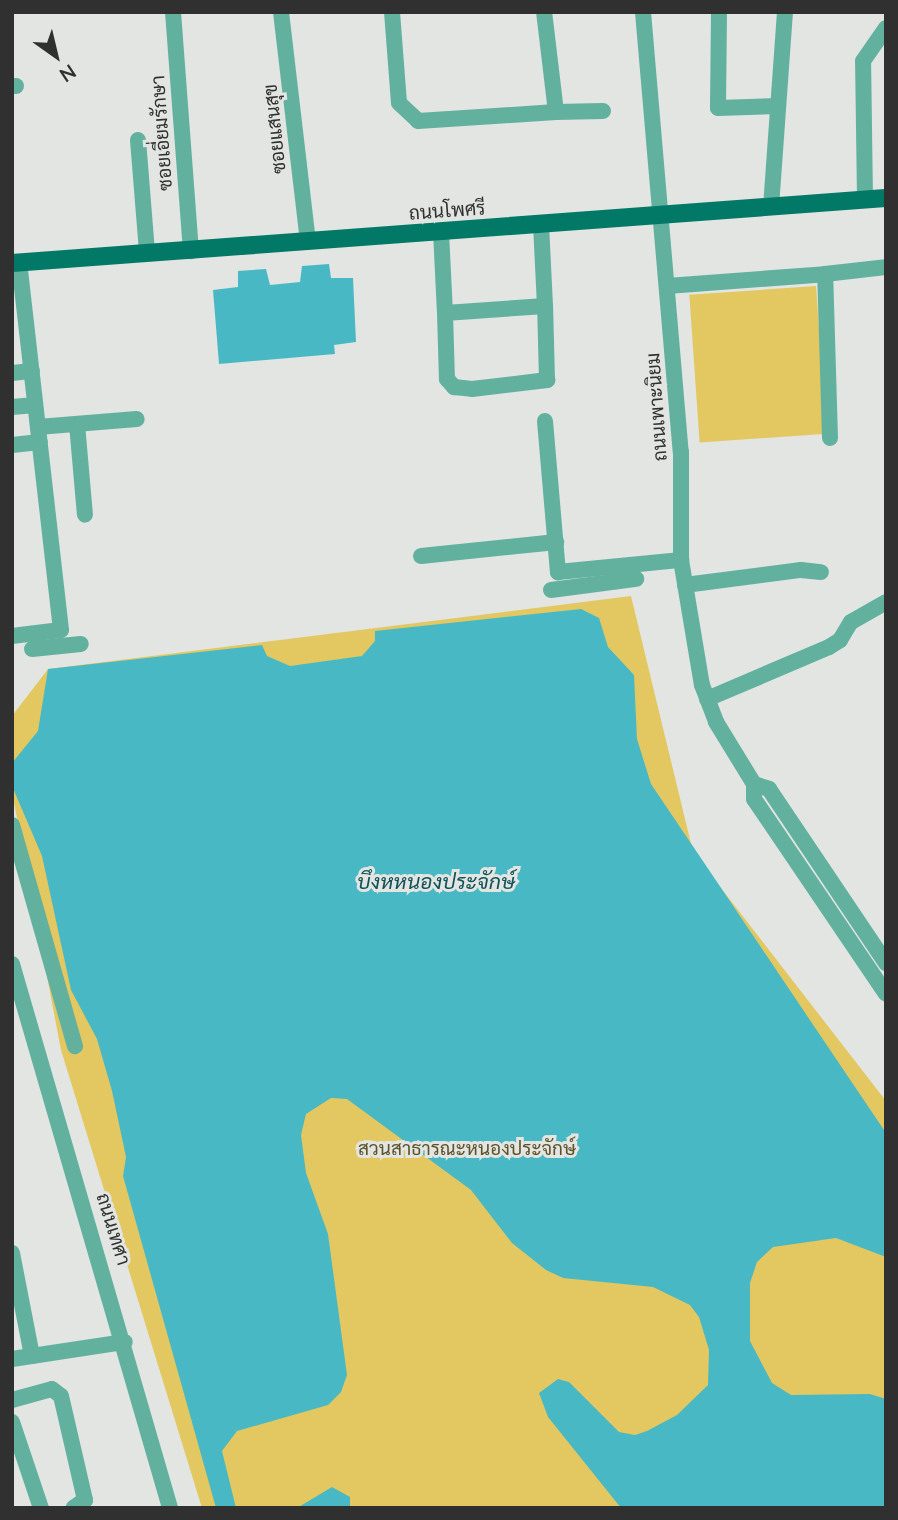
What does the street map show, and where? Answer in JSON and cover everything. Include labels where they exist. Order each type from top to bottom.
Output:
[{"type":"main road","name":"ถนนโพศรี","points":[[16,263],[886,198]]},
{"type":"street","name":"ซอยเอี่ยมรักษา","points":[[173,12],[191,251]]},
{"type":"street","name":"ซอยแสนสุข","points":[[281,12],[307,242]]},
{"type":"street","points":[[392,12],[400,103],[418,121],[603,111]]},
{"type":"street","points":[[544,12],[556,112]]},
{"type":"street","name":"ถนนเพาะนิยม","points":[[643,12],[681,452],[681,560],[707,699],[716,723],[754,785],[754,799],[886,994]]},
{"type":"street","points":[[719,12],[718,108],[778,106]]},
{"type":"street","points":[[771,207],[785,12]]},
{"type":"street","points":[[865,200],[863,61],[886,28]]},
{"type":"street","points":[[138,140],[147,253]]},
{"type":"street","points":[[441,232],[447,379],[454,387],[472,389],[547,380],[541,224]]},
{"type":"street","points":[[12,636],[61,630],[32,371],[16,263]]},
{"type":"street","points":[[667,286],[886,267]]},
{"type":"street","points":[[825,274],[830,438]]},
{"type":"street","points":[[445,313],[545,306]]},
{"type":"street","points":[[12,373],[32,371]]},
{"type":"street","points":[[12,407],[35,405]]},
{"type":"street","points":[[12,444],[78,424],[137,419]]},
{"type":"street","points":[[545,421],[558,572],[681,560]]},
{"type":"street","points":[[78,424],[85,515]]},
{"type":"street","points":[[421,556],[556,542]]},
{"type":"street","points":[[685,585],[801,570],[821,572]]},
{"type":"street","points":[[551,590],[632,585]]},
{"type":"street","points":[[707,699],[829,647],[840,640],[851,622],[886,602]]},
{"type":"street","points":[[32,649],[81,644]]},
{"type":"street","name":"ถนนเพาะนิยม","points":[[754,785],[769,789],[886,963]]},
{"type":"street","points":[[12,825],[75,1046]]},
{"type":"street","name":"ถนนเทศา","points":[[12,964],[15,982],[125,1342],[170,1508]]},
{"type":"street","points":[[12,1253],[32,1356]]},
{"type":"street","points":[[12,1359],[125,1342]]},
{"type":"street","points":[[12,1400],[52,1389],[61,1396],[85,1500],[74,1508]]},
{"type":"street","points":[[12,1422],[41,1508]]},
{"type":"green space","points":[[816,286],[826,434],[700,442],[689,295]]},
{"type":"green space","name":"บึงหหนองประจักษ์","points":[[631,596],[693,852],[886,1101],[886,1508],[202,1508],[61,1050],[12,792],[12,716],[48,669]]},
{"type":"water","points":[[329,264],[331,278],[353,278],[356,342],[334,345],[335,354],[219,364],[213,290],[238,287],[238,271],[266,269],[270,285],[300,282],[302,266]]},
{"type":"water","name":"บึงหหนองประจักษ์","points":[[581,609],[599,618],[608,647],[634,675],[637,739],[651,784],[886,1133],[886,1257],[836,1238],[773,1247],[757,1262],[750,1283],[750,1341],[772,1383],[791,1395],[870,1394],[886,1399],[886,1508],[621,1508],[548,1417],[539,1393],[558,1379],[569,1382],[619,1432],[635,1435],[647,1431],[677,1415],[708,1385],[709,1350],[699,1317],[690,1305],[653,1287],[563,1278],[546,1270],[512,1243],[471,1190],[347,1099],[331,1098],[306,1114],[301,1135],[306,1173],[328,1234],[347,1375],[341,1392],[328,1405],[237,1431],[222,1451],[236,1508],[216,1508],[123,1176],[126,1157],[112,1091],[97,1039],[71,990],[42,856],[12,786],[12,763],[38,731],[48,669],[262,645],[267,656],[290,666],[362,656],[375,641],[375,631]]},
{"type":"water","points":[[332,1487],[350,1497],[350,1508],[297,1508]]},
{"type":"park label","name":"สวนสาธารณะหนองประจักษ์","points":[[467,1148]]}]
